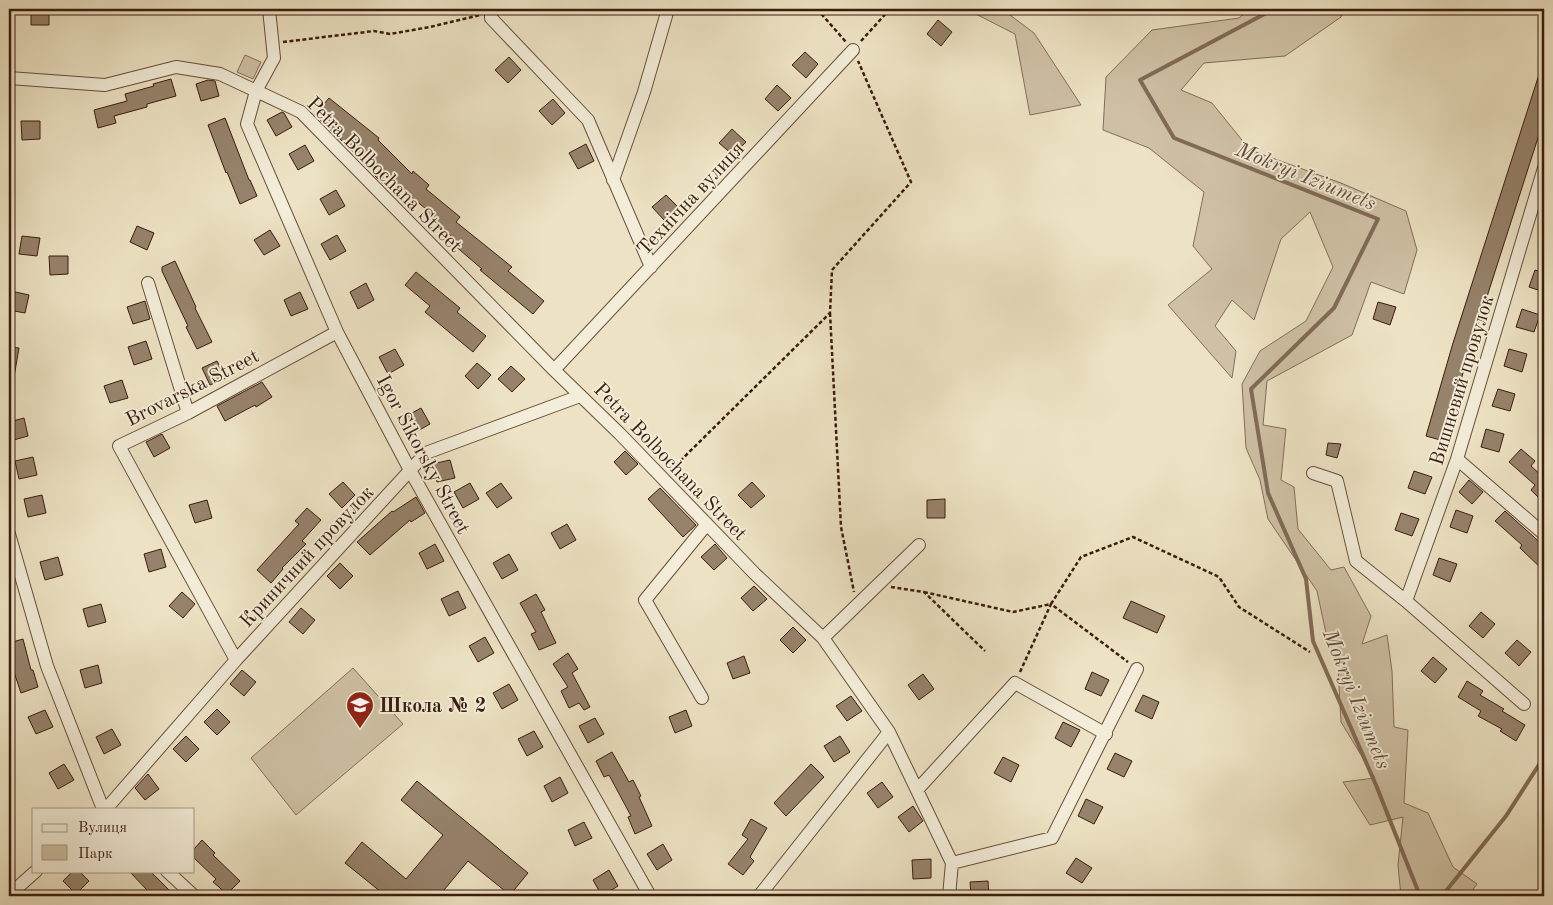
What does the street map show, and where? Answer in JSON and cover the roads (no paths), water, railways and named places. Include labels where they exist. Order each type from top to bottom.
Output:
[{"type":"street","name":"Igor Sikorsky Street","points":[[269,9],[274,58],[256,91],[246,124],[337,332],[411,472],[650,896]]},
{"type":"street","points":[[613,180],[644,92],[668,9]]},
{"type":"street","points":[[491,13],[588,120],[651,267]]},
{"type":"street","name":"Технічна вулиця","points":[[554,370],[853,50]]},
{"type":"street","name":"Petra Bolbochana Street","points":[[9,78],[104,86],[176,67],[220,74],[301,112],[554,370],[620,434],[755,574],[823,638],[889,732],[952,863]]},
{"type":"street","name":"Вишневий провулок","points":[[1406,601],[1457,459],[1544,168]]},
{"type":"street","points":[[148,283],[188,413]]},
{"type":"street","name":"Brovarska Street","points":[[236,660],[119,446],[188,413],[337,332]]},
{"type":"street","name":"Криничний провулок","points":[[106,808],[236,660],[411,472],[426,453],[580,396]]},
{"type":"street","points":[[1457,459],[1544,534]]},
{"type":"street","points":[[1313,473],[1337,481],[1356,561],[1406,601],[1524,704]]},
{"type":"street","points":[[702,698],[645,600],[707,524]]},
{"type":"street","points":[[9,535],[47,666],[105,808]]},
{"type":"street","points":[[823,638],[919,545]]},
{"type":"street","points":[[949,896],[952,863],[1052,838],[1138,669]]},
{"type":"street","points":[[917,790],[1015,683],[1106,734]]},
{"type":"street","points":[[758,896],[889,732]]},
{"type":"street","points":[[9,895],[35,872]]},
{"type":"street","points":[[168,872],[194,896]]},
{"type":"waterway","name":"Mokryi Iziumets","points":[[1274,9],[1140,80],[1174,138],[1378,219],[1334,308],[1251,389],[1268,493],[1306,579],[1313,641],[1376,785],[1420,896]]},
{"type":"waterway","points":[[1442,896],[1506,816],[1544,757]]},
{"type":"place","name":"Школа № 2","points":[[360,729]]}]
